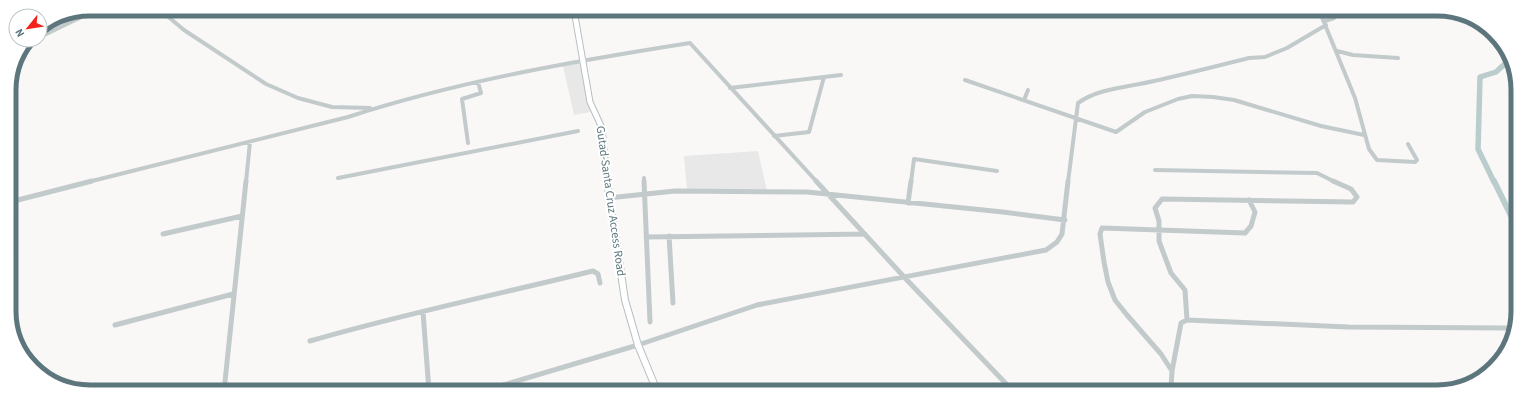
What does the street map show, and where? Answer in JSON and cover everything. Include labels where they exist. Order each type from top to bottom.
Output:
[{"type":"main road","name":"Gutad-Santa Cruz Access Road","points":[[575,16],[590,102],[602,128],[608,198],[625,300],[638,345],[655,385]]},
{"type":"street","points":[[167,16],[184,30],[266,84],[298,98],[332,107],[376,108]]},
{"type":"street","points":[[1321,16],[1337,51],[1356,102],[1364,135],[1373,158],[1377,160],[1415,162],[1417,160],[1408,144]]},
{"type":"street","points":[[503,385],[638,345],[757,305],[1046,250],[1056,244],[1062,235],[1078,103],[1085,98],[1102,92],[1155,81],[1249,58],[1265,57],[1308,37],[1336,16]]},
{"type":"street","points":[[48,33],[82,17]]},
{"type":"street","points":[[16,200],[129,170],[250,142],[348,117],[376,108],[478,82],[583,60],[690,43],[905,278],[1008,385]]},
{"type":"street","points":[[1337,51],[1353,55],[1398,58]]},
{"type":"street","points":[[730,88],[841,75]]},
{"type":"street","points":[[774,136],[809,132],[824,77]]},
{"type":"street","points":[[965,80],[1077,120],[1116,132],[1139,114],[1150,108],[1192,96],[1235,101],[1308,123],[1364,135]]},
{"type":"street","points":[[468,143],[462,99],[481,93],[478,82]]},
{"type":"street","points":[[1024,100],[1028,90]]},
{"type":"street","points":[[338,178],[578,131]]},
{"type":"street","points":[[225,385],[250,142]]},
{"type":"street","points":[[908,203],[914,159],[997,171]]},
{"type":"street","points":[[1155,170],[1317,173],[1351,189],[1357,197],[1353,202],[1162,199],[1156,208],[1159,241],[1171,273],[1184,290],[1187,320]]},
{"type":"street","points":[[644,178],[650,322]]},
{"type":"street","points":[[608,198],[676,191],[828,193],[1065,220]]},
{"type":"street","points":[[1171,385],[1172,371],[1170,363],[1119,306],[1108,279],[1100,234],[1102,228],[1245,233],[1251,226],[1255,212],[1249,200]]},
{"type":"street","points":[[163,234],[242,216]]},
{"type":"street","points":[[646,237],[865,234]]},
{"type":"street","points":[[669,236],[673,303]]},
{"type":"street","points":[[310,341],[366,325],[593,271],[598,274],[600,283]]},
{"type":"street","points":[[115,325],[233,294]]},
{"type":"street","points":[[423,312],[429,385]]},
{"type":"street","points":[[1170,363],[1181,323],[1187,320],[1348,327],[1509,328]]},
{"type":"shaded area","points":[[581,62],[590,112],[574,115],[563,66]]},
{"type":"shaded area","points":[[758,151],[767,191],[687,190],[684,156]]},
{"type":"waterway","points":[[48,30],[70,19]]},
{"type":"waterway","points":[[1494,182],[1478,149],[1480,77],[1496,72],[1506,63]]},
{"type":"waterway","points":[[1494,181],[1511,216]]}]
